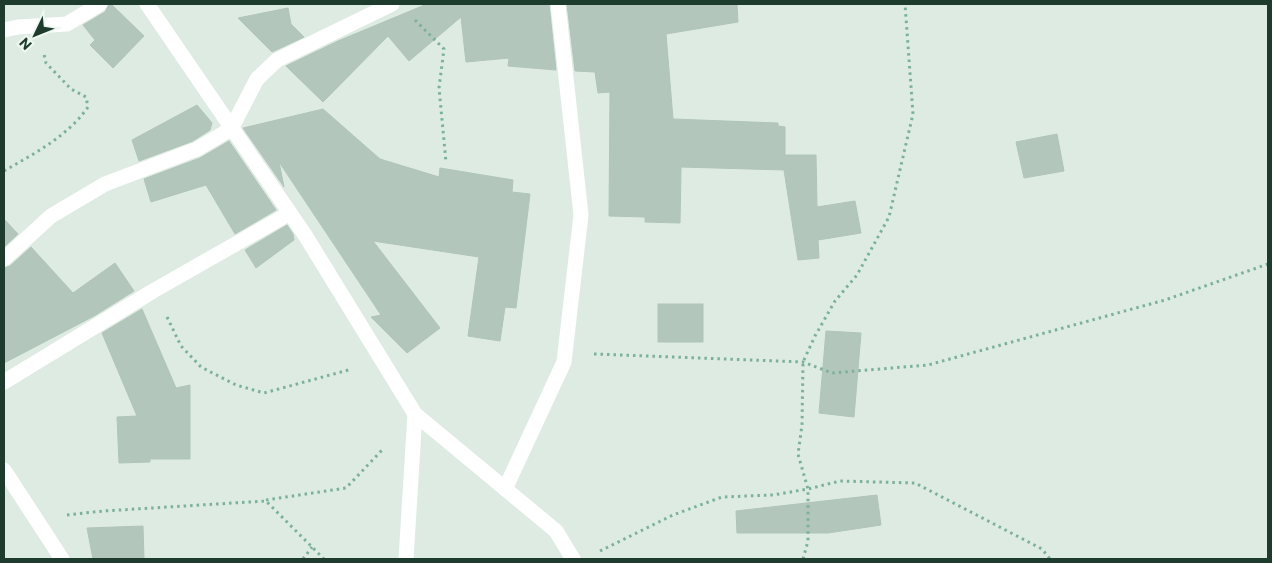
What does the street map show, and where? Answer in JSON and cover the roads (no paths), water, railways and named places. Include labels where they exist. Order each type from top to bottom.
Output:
[{"type":"street","points":[[4,30],[18,27],[67,24],[100,4]]},
{"type":"street","points":[[147,4],[290,213],[415,414],[556,531],[573,559]]},
{"type":"street","points":[[4,259],[51,216],[105,184],[197,148],[232,129],[257,78],[277,60],[392,4]]},
{"type":"street","points":[[505,488],[564,362],[581,215],[558,4]]},
{"type":"street","points":[[4,382],[154,291],[290,213]]},
{"type":"street","points":[[406,559],[415,414]]},
{"type":"street","points":[[4,470],[62,559]]}]
